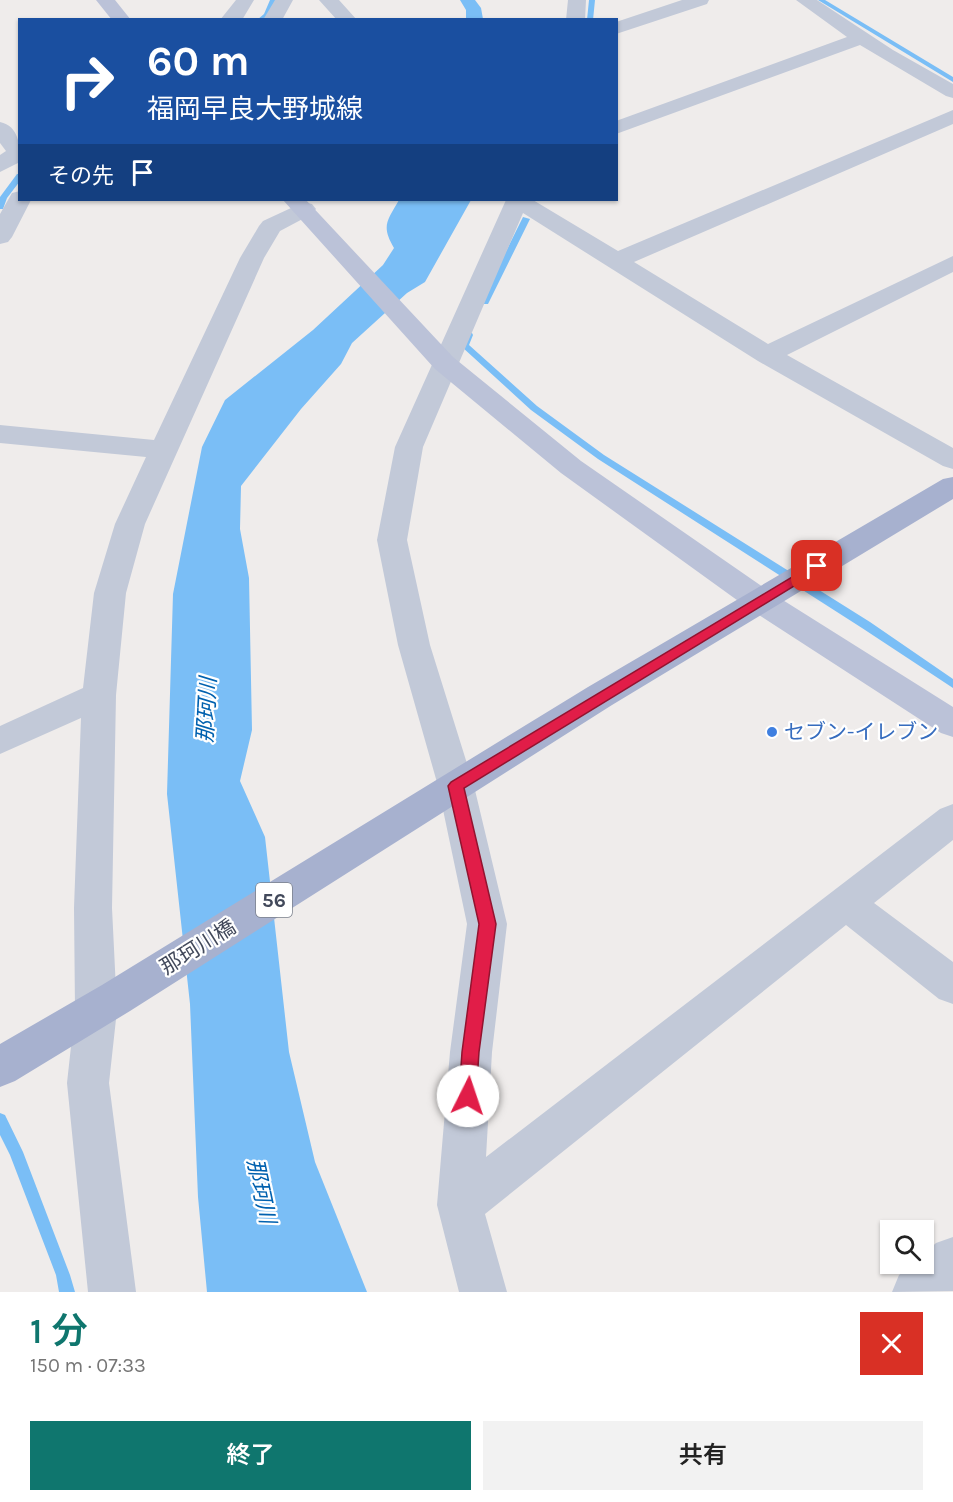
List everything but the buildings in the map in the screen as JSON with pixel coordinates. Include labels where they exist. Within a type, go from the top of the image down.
[{"type":"main road","name":"56","points":[[444,794],[759,600],[953,486]]},
{"type":"main road","name":"那珂川橋","points":[[106,1004],[444,794]]},
{"type":"main road","name":"56","points":[[0,1067],[106,1004]]},
{"type":"street","points":[[105,0],[121,18]]},
{"type":"street","points":[[232,18],[245,0]]},
{"type":"street","points":[[273,18],[284,0]]},
{"type":"street","points":[[328,0],[346,18]]},
{"type":"street","points":[[574,18],[577,0]]},
{"type":"street","points":[[618,27],[700,0]]},
{"type":"street","points":[[806,0],[862,38],[953,92]]},
{"type":"street","points":[[618,127],[862,38]]},
{"type":"street","points":[[616,261],[953,116]]},
{"type":"street","points":[[0,165],[18,153],[1,131]]},
{"type":"street","points":[[0,237],[18,201]]},
{"type":"street","points":[[483,1292],[460,1206],[471,1052],[488,924],[444,794],[392,540],[409,447],[433,353],[516,201]]},
{"type":"street","points":[[519,201],[767,355],[953,460]]},
{"type":"street","points":[[112,1292],[88,1083],[106,1004],[93,908],[99,695],[110,593],[130,524],[252,258],[271,226],[304,210],[433,353],[571,467],[759,600],[953,724]]},
{"type":"street","points":[[767,355],[953,263]]},
{"type":"street","points":[[0,434],[164,450]]},
{"type":"street","points":[[0,741],[99,695]]},
{"type":"street","points":[[460,1206],[953,819]]},
{"type":"street","points":[[846,903],[953,986]]},
{"type":"street","points":[[916,1292],[953,1260]]},
{"type":"water","points":[[460,0],[475,0],[481,8],[483,18],[466,18],[466,10]]},
{"type":"water","name":"那珂川","points":[[398,201],[470,201],[425,282],[407,293],[352,343],[341,364],[301,409],[241,486],[240,529],[249,578],[252,730],[240,781],[265,837],[289,1052],[315,1162],[367,1292],[207,1292],[198,1197],[190,1004],[167,794],[173,594],[202,447],[225,400],[313,330],[383,265],[394,248],[387,229],[391,213]]},
{"type":"waterway","points":[[263,18],[267,15],[273,0]]},
{"type":"waterway","points":[[590,18],[592,0]]},
{"type":"waterway","points":[[821,0],[953,80]]},
{"type":"waterway","points":[[0,207],[3,198],[18,179]]},
{"type":"waterway","points":[[485,302],[526,219]]},
{"type":"waterway","points":[[469,335],[465,345],[534,408],[601,457],[866,625],[953,684]]},
{"type":"waterway","points":[[0,1120],[16,1152],[63,1275],[67,1292]]},
{"type":"place","name":"セブン-イレブン","points":[[772,732]]},
{"type":"route","points":[[468,1096],[471,1052],[488,924],[456,786],[600,696],[817,566]]}]
